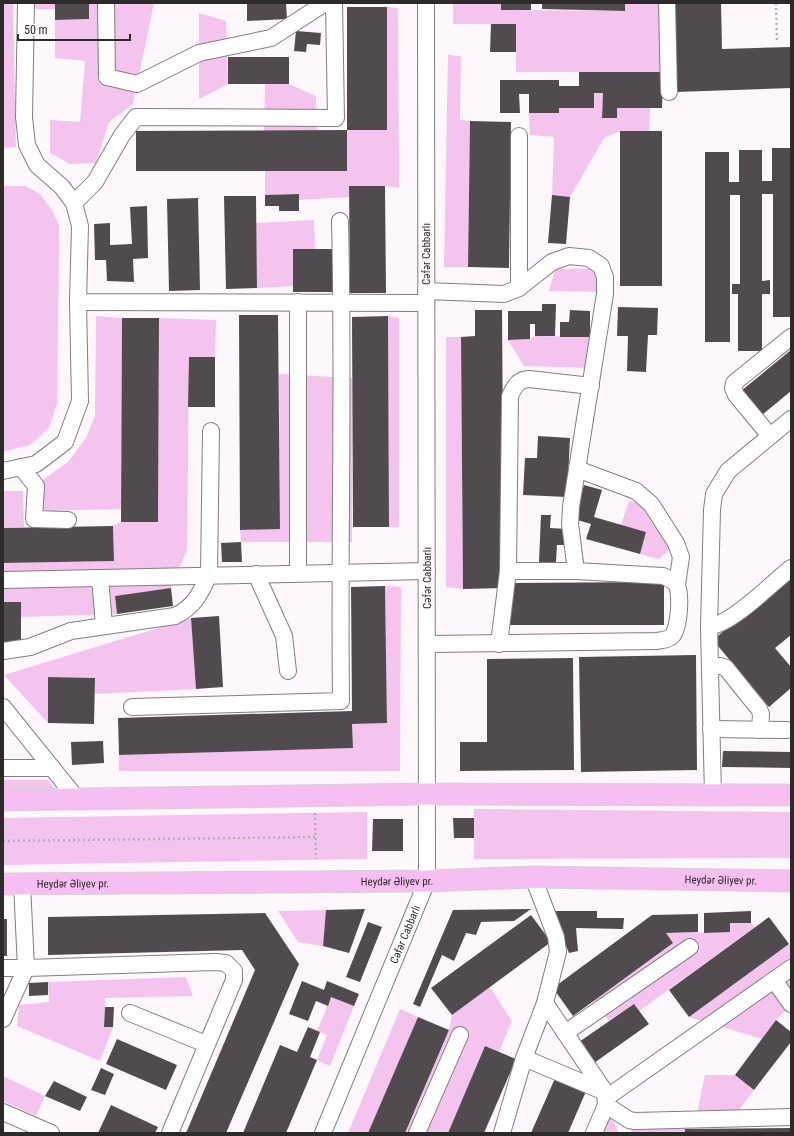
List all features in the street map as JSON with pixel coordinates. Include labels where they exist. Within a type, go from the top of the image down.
[{"type":"main road","points":[[3,800],[427,794],[791,795]]},
{"type":"main road","name":"Heydər Əliyev pr.","points":[[12,884],[427,881],[533,877],[791,881]]},
{"type":"street","points":[[3,471],[36,464],[65,442],[80,401],[78,302],[80,226],[74,203],[62,186],[37,166],[27,145],[24,117],[26,3]]},
{"type":"street","points":[[106,3],[107,76],[137,84],[199,53],[271,38],[324,3]]},
{"type":"street","points":[[74,203],[95,182],[122,135],[136,117],[336,118],[334,3]]},
{"type":"street","name":"Cəfər Cabbarlı","points":[[323,1133],[427,881],[428,644],[426,3]]},
{"type":"street","points":[[667,3],[669,92]]},
{"type":"street","points":[[519,136],[519,288]]},
{"type":"street","points":[[132,707],[341,700],[340,572],[342,303],[340,221]]},
{"type":"street","points":[[78,302],[342,303],[426,297],[504,294],[519,288],[552,262],[569,256],[589,258],[601,266],[605,277],[606,294],[577,469],[570,524],[576,571]]},
{"type":"street","points":[[298,302],[298,573]]},
{"type":"street","points":[[770,436],[736,395],[733,388],[734,383],[791,337]]},
{"type":"street","points":[[499,644],[508,571],[510,396],[514,385],[521,380],[529,379],[591,386]]},
{"type":"street","points":[[713,795],[709,627],[712,510],[714,494],[728,471],[791,418]]},
{"type":"street","points":[[3,651],[30,648],[71,631],[104,625],[175,616],[187,610],[200,594],[209,575],[211,431]]},
{"type":"street","points":[[21,467],[36,486],[34,520],[68,520]]},
{"type":"street","points":[[428,644],[657,641],[667,639],[672,635],[676,629],[680,595],[677,585],[681,557],[676,543],[651,504],[636,491],[577,469]]},
{"type":"street","points":[[709,627],[718,625],[730,618],[791,568]]},
{"type":"street","points":[[3,580],[427,571]]},
{"type":"street","points":[[508,571],[576,571],[663,576],[672,580],[677,585]]},
{"type":"street","points":[[256,574],[284,636],[288,671]]},
{"type":"street","points":[[100,578],[104,625]]},
{"type":"street","points":[[710,666],[721,666],[726,668],[759,709],[761,714],[760,730]]},
{"type":"street","points":[[3,707],[78,800]]},
{"type":"street","points":[[711,729],[787,730]]},
{"type":"street","points":[[3,768],[52,768]]},
{"type":"street","points":[[502,1133],[524,1058],[545,1003],[558,952],[556,937],[533,877]]},
{"type":"street","points":[[3,1019],[26,968],[12,884]]},
{"type":"street","points":[[565,1033],[690,947]]},
{"type":"street","points":[[3,968],[226,963],[234,971],[234,980],[170,1133]]},
{"type":"street","points":[[594,1133],[609,1102],[791,968]]},
{"type":"street","points":[[774,980],[791,1004]]},
{"type":"street","points":[[545,1003],[628,1133]]},
{"type":"street","points":[[130,1013],[206,1044]]},
{"type":"street","points":[[417,1133],[460,1035]]},
{"type":"street","points":[[524,1058],[609,1102],[629,1120],[791,1117]]},
{"type":"street","points":[[3,1112],[51,1133]]},
{"type":"path","points":[[776,3],[777,41]]},
{"type":"path","points":[[315,813],[316,860]]},
{"type":"path","points":[[3,841],[316,837]]},
{"type":"shaded area","points":[[3,3],[13,3],[16,147],[3,148]]},
{"type":"shaded area","points":[[35,3],[55,3],[55,9],[35,9]]},
{"type":"shaded area","points":[[89,3],[154,3],[133,104],[109,122],[96,163],[70,164],[50,153],[50,120],[80,122],[85,61],[55,58],[55,20],[89,19]]},
{"type":"shaded area","points":[[453,3],[501,3],[501,10],[625,11],[625,3],[660,3],[663,72],[516,72],[516,24],[453,24]]},
{"type":"shaded area","points":[[387,7],[398,8],[399,188],[385,186],[349,186],[349,197],[299,200],[299,194],[265,195],[265,171],[346,171],[347,130],[386,130]]},
{"type":"shaded area","points":[[199,13],[226,21],[228,84],[199,99]]},
{"type":"shaded area","points":[[448,55],[461,56],[460,120],[470,121],[468,267],[444,267]]},
{"type":"shaded area","points":[[265,84],[289,84],[316,96],[317,131],[264,131]]},
{"type":"shaded area","points":[[594,93],[603,93],[602,118],[617,118],[617,108],[650,108],[649,131],[620,131],[604,138],[570,197],[552,195],[554,137],[530,135],[529,113],[559,113],[559,108]]},
{"type":"shaded area","points":[[3,186],[25,186],[40,194],[52,210],[59,225],[57,404],[49,428],[30,445],[6,451],[3,451]]},
{"type":"shaded area","points":[[314,220],[315,249],[293,286],[257,288],[256,223]]},
{"type":"shaded area","points":[[597,268],[601,292],[549,291],[555,269]]},
{"type":"shaded area","points":[[96,316],[122,318],[121,509],[40,511],[41,481],[68,462],[86,438],[95,416]]},
{"type":"shaded area","points":[[388,316],[399,318],[399,527],[389,527]]},
{"type":"shaded area","points":[[159,318],[216,320],[215,357],[189,357],[187,550],[171,588],[115,596],[117,614],[21,617],[21,602],[3,602],[3,563],[114,561],[113,526],[121,522],[158,521]]},
{"type":"shaded area","points":[[535,336],[590,337],[589,368],[524,366],[508,340],[530,339]]},
{"type":"shaded area","points":[[446,337],[461,337],[463,589],[446,587]]},
{"type":"shaded area","points":[[279,374],[352,378],[352,542],[241,542],[240,530],[280,529]]},
{"type":"shaded area","points":[[3,491],[23,491],[24,527],[3,528]]},
{"type":"shaded area","points":[[629,501],[647,506],[673,547],[659,559],[640,554],[646,532],[621,525]]},
{"type":"shaded area","points":[[385,586],[401,587],[400,771],[119,771],[119,755],[353,748],[352,724],[387,723]]},
{"type":"shaded area","points":[[191,618],[196,689],[95,694],[95,678],[49,677],[48,723],[4,675]]},
{"type":"shaded area","points":[[3,780],[48,780],[57,791],[3,792]]},
{"type":"shaded area","points":[[474,809],[791,812],[791,858],[474,859]]},
{"type":"shaded area","points":[[367,812],[367,859],[3,865],[3,818]]},
{"type":"shaded area","points":[[326,910],[323,946],[298,942],[278,911]]},
{"type":"shaded area","points":[[730,923],[751,923],[755,927],[639,1011],[634,1004],[609,1021],[594,1000],[666,933],[730,932]]},
{"type":"shaded area","points":[[791,943],[791,1006],[776,1020],[762,1039],[689,1017]]},
{"type":"shaded area","points":[[186,977],[193,996],[105,998],[104,1027],[113,1027],[100,1061],[17,1026],[19,1005],[49,1002],[48,982]]},
{"type":"shaded area","points":[[490,987],[512,1021],[499,1052],[485,1046],[448,1133],[405,1133],[449,1030],[452,1015]]},
{"type":"shaded area","points":[[331,997],[354,1006],[330,1066],[317,1060],[327,1035],[317,1031]]},
{"type":"shaded area","points":[[400,1009],[418,1017],[368,1133],[348,1133]]},
{"type":"shaded area","points":[[705,1075],[735,1075],[754,1090],[735,1115],[696,1119]]},
{"type":"shaded area","points":[[3,1076],[45,1096],[36,1116],[3,1101]]},
{"type":"shaded area","points":[[601,1098],[619,1133],[585,1133]]},
{"type":"shaded area","points":[[621,1111],[685,1129],[685,1133],[633,1133]]},
{"type":"building","points":[[55,3],[89,3],[89,19],[55,20]]},
{"type":"building","points":[[247,3],[286,3],[287,19],[247,21]]},
{"type":"building","points":[[501,3],[531,3],[531,10],[501,10]]},
{"type":"building","points":[[542,3],[625,3],[625,11],[542,9]]},
{"type":"building","points":[[672,3],[721,3],[722,49],[791,47],[791,88],[675,92]]},
{"type":"building","points":[[347,7],[387,7],[387,130],[347,130]]},
{"type":"building","points":[[491,24],[516,24],[516,52],[490,52]]},
{"type":"building","points":[[296,31],[321,33],[320,45],[307,44],[306,52],[294,51]]},
{"type":"building","points":[[228,57],[289,57],[289,84],[228,84]]},
{"type":"building","points":[[579,72],[663,72],[662,108],[617,108],[617,118],[602,118],[603,93],[594,93],[594,108],[559,108],[559,113],[529,113],[529,94],[519,94],[520,113],[500,113],[500,80],[559,80],[559,86],[579,86]]},
{"type":"building","points":[[470,121],[511,122],[509,268],[468,267]]},
{"type":"building","points":[[347,130],[347,171],[136,171],[136,131]]},
{"type":"building","points":[[620,131],[662,131],[662,286],[620,286]]},
{"type":"building","points":[[772,148],[791,148],[791,317],[773,317],[773,194],[762,194],[762,281],[770,280],[770,294],[762,294],[762,351],[738,351],[738,294],[732,294],[732,284],[740,284],[740,195],[730,195],[730,342],[705,342],[705,152],[729,152],[729,182],[739,182],[739,150],[762,150],[762,181],[772,181]]},
{"type":"building","points":[[349,186],[385,186],[386,293],[350,293]]},
{"type":"building","points":[[299,194],[299,211],[279,211],[279,206],[265,206],[265,195]]},
{"type":"building","points":[[552,195],[570,197],[566,244],[548,243]]},
{"type":"building","points":[[224,196],[256,196],[257,288],[226,289]]},
{"type":"building","points":[[198,198],[200,290],[169,291],[167,199]]},
{"type":"building","points":[[147,206],[148,258],[133,259],[134,282],[107,281],[106,260],[95,260],[94,224],[110,223],[110,245],[132,244],[130,207]]},
{"type":"building","points":[[293,249],[335,249],[334,292],[293,292]]},
{"type":"building","points":[[542,304],[556,304],[555,336],[535,336],[535,324],[530,324],[530,339],[508,340],[508,311],[542,311]]},
{"type":"building","points":[[618,307],[658,308],[657,335],[648,335],[646,372],[627,371],[628,336],[617,336]]},
{"type":"building","points":[[475,310],[502,310],[504,588],[463,589],[461,337],[475,336]]},
{"type":"building","points":[[570,310],[590,311],[590,337],[560,337],[560,322],[569,322]]},
{"type":"building","points":[[239,315],[278,315],[280,529],[240,530]]},
{"type":"building","points":[[388,316],[389,527],[353,527],[352,317]]},
{"type":"building","points":[[122,318],[159,318],[158,522],[121,522]]},
{"type":"building","points":[[791,350],[791,391],[762,415],[741,391]]},
{"type":"building","points":[[189,357],[215,357],[215,407],[188,407]]},
{"type":"building","points":[[538,436],[570,438],[567,497],[523,495],[525,458],[537,458]]},
{"type":"building","points":[[584,485],[602,490],[594,517],[646,532],[640,554],[586,539],[591,524],[574,519]]},
{"type":"building","points":[[541,515],[551,515],[550,528],[568,529],[568,545],[557,545],[556,562],[539,562]]},
{"type":"building","points":[[113,526],[114,561],[3,563],[3,528]]},
{"type":"building","points":[[241,542],[242,562],[222,562],[221,543]]},
{"type":"building","points":[[791,575],[791,635],[775,648],[791,667],[791,688],[769,707],[713,640]]},
{"type":"building","points":[[664,582],[664,625],[509,625],[509,583]]},
{"type":"building","points":[[385,586],[387,723],[352,724],[353,748],[119,755],[118,718],[352,711],[351,587]]},
{"type":"building","points":[[171,588],[173,606],[117,614],[115,596]]},
{"type":"building","points":[[3,602],[21,602],[21,646],[3,646]]},
{"type":"building","points":[[219,616],[223,687],[196,689],[191,618]]},
{"type":"building","points":[[696,655],[697,770],[581,772],[579,657]]},
{"type":"building","points":[[573,658],[574,770],[460,771],[460,742],[487,742],[487,659]]},
{"type":"building","points":[[48,677],[95,678],[94,724],[48,723]]},
{"type":"building","points":[[103,741],[104,763],[72,765],[71,742]]},
{"type":"building","points":[[723,751],[791,752],[791,768],[722,767]]},
{"type":"building","points":[[453,818],[474,818],[474,838],[454,838]]},
{"type":"building","points":[[373,819],[403,819],[403,851],[372,851]]},
{"type":"building","points":[[365,909],[349,953],[323,946],[326,910]]},
{"type":"building","points":[[531,909],[514,921],[481,922],[476,935],[466,933],[454,961],[442,955],[420,1007],[413,1004],[453,910]]},
{"type":"building","points":[[552,911],[597,911],[597,918],[624,918],[623,929],[576,928],[578,951],[569,953]]},
{"type":"building","points":[[751,911],[751,923],[730,923],[730,932],[704,933],[704,913]]},
{"type":"building","points":[[265,913],[299,964],[226,1133],[186,1133],[255,970],[242,950],[48,955],[48,917]]},
{"type":"building","points":[[698,914],[698,932],[666,933],[673,943],[573,1016],[553,988],[652,915]]},
{"type":"building","points":[[531,915],[551,942],[452,1015],[431,988]]},
{"type":"building","points":[[769,917],[789,944],[689,1017],[669,990]]},
{"type":"building","points":[[3,919],[7,919],[7,956],[3,956]]},
{"type":"building","points":[[368,922],[382,927],[360,982],[346,977]]},
{"type":"building","points":[[302,981],[324,990],[327,981],[359,994],[354,1006],[331,997],[328,1006],[316,1001],[308,1021],[289,1014]]},
{"type":"building","points":[[48,982],[48,995],[29,996],[29,983]]},
{"type":"building","points":[[634,1004],[649,1024],[594,1063],[579,1042]]},
{"type":"building","points":[[105,1007],[114,1007],[113,1027],[104,1027]]},
{"type":"building","points":[[418,1017],[449,1030],[405,1133],[368,1133]]},
{"type":"building","points":[[776,1020],[791,1032],[791,1042],[754,1090],[735,1075]]},
{"type":"building","points":[[308,1027],[320,1032],[310,1057],[317,1060],[286,1133],[243,1133],[280,1045],[297,1052]]},
{"type":"building","points":[[117,1039],[177,1065],[166,1090],[106,1064]]},
{"type":"building","points":[[485,1046],[516,1059],[484,1133],[448,1133]]},
{"type":"building","points":[[101,1068],[114,1074],[105,1095],[91,1090]]},
{"type":"building","points":[[556,1076],[587,1089],[568,1133],[531,1133]]},
{"type":"building","points":[[54,1081],[87,1097],[80,1111],[45,1096]]},
{"type":"building","points":[[111,1105],[158,1127],[155,1133],[98,1133]]},
{"type":"building","points":[[791,1128],[791,1133],[685,1133],[685,1129]]}]
